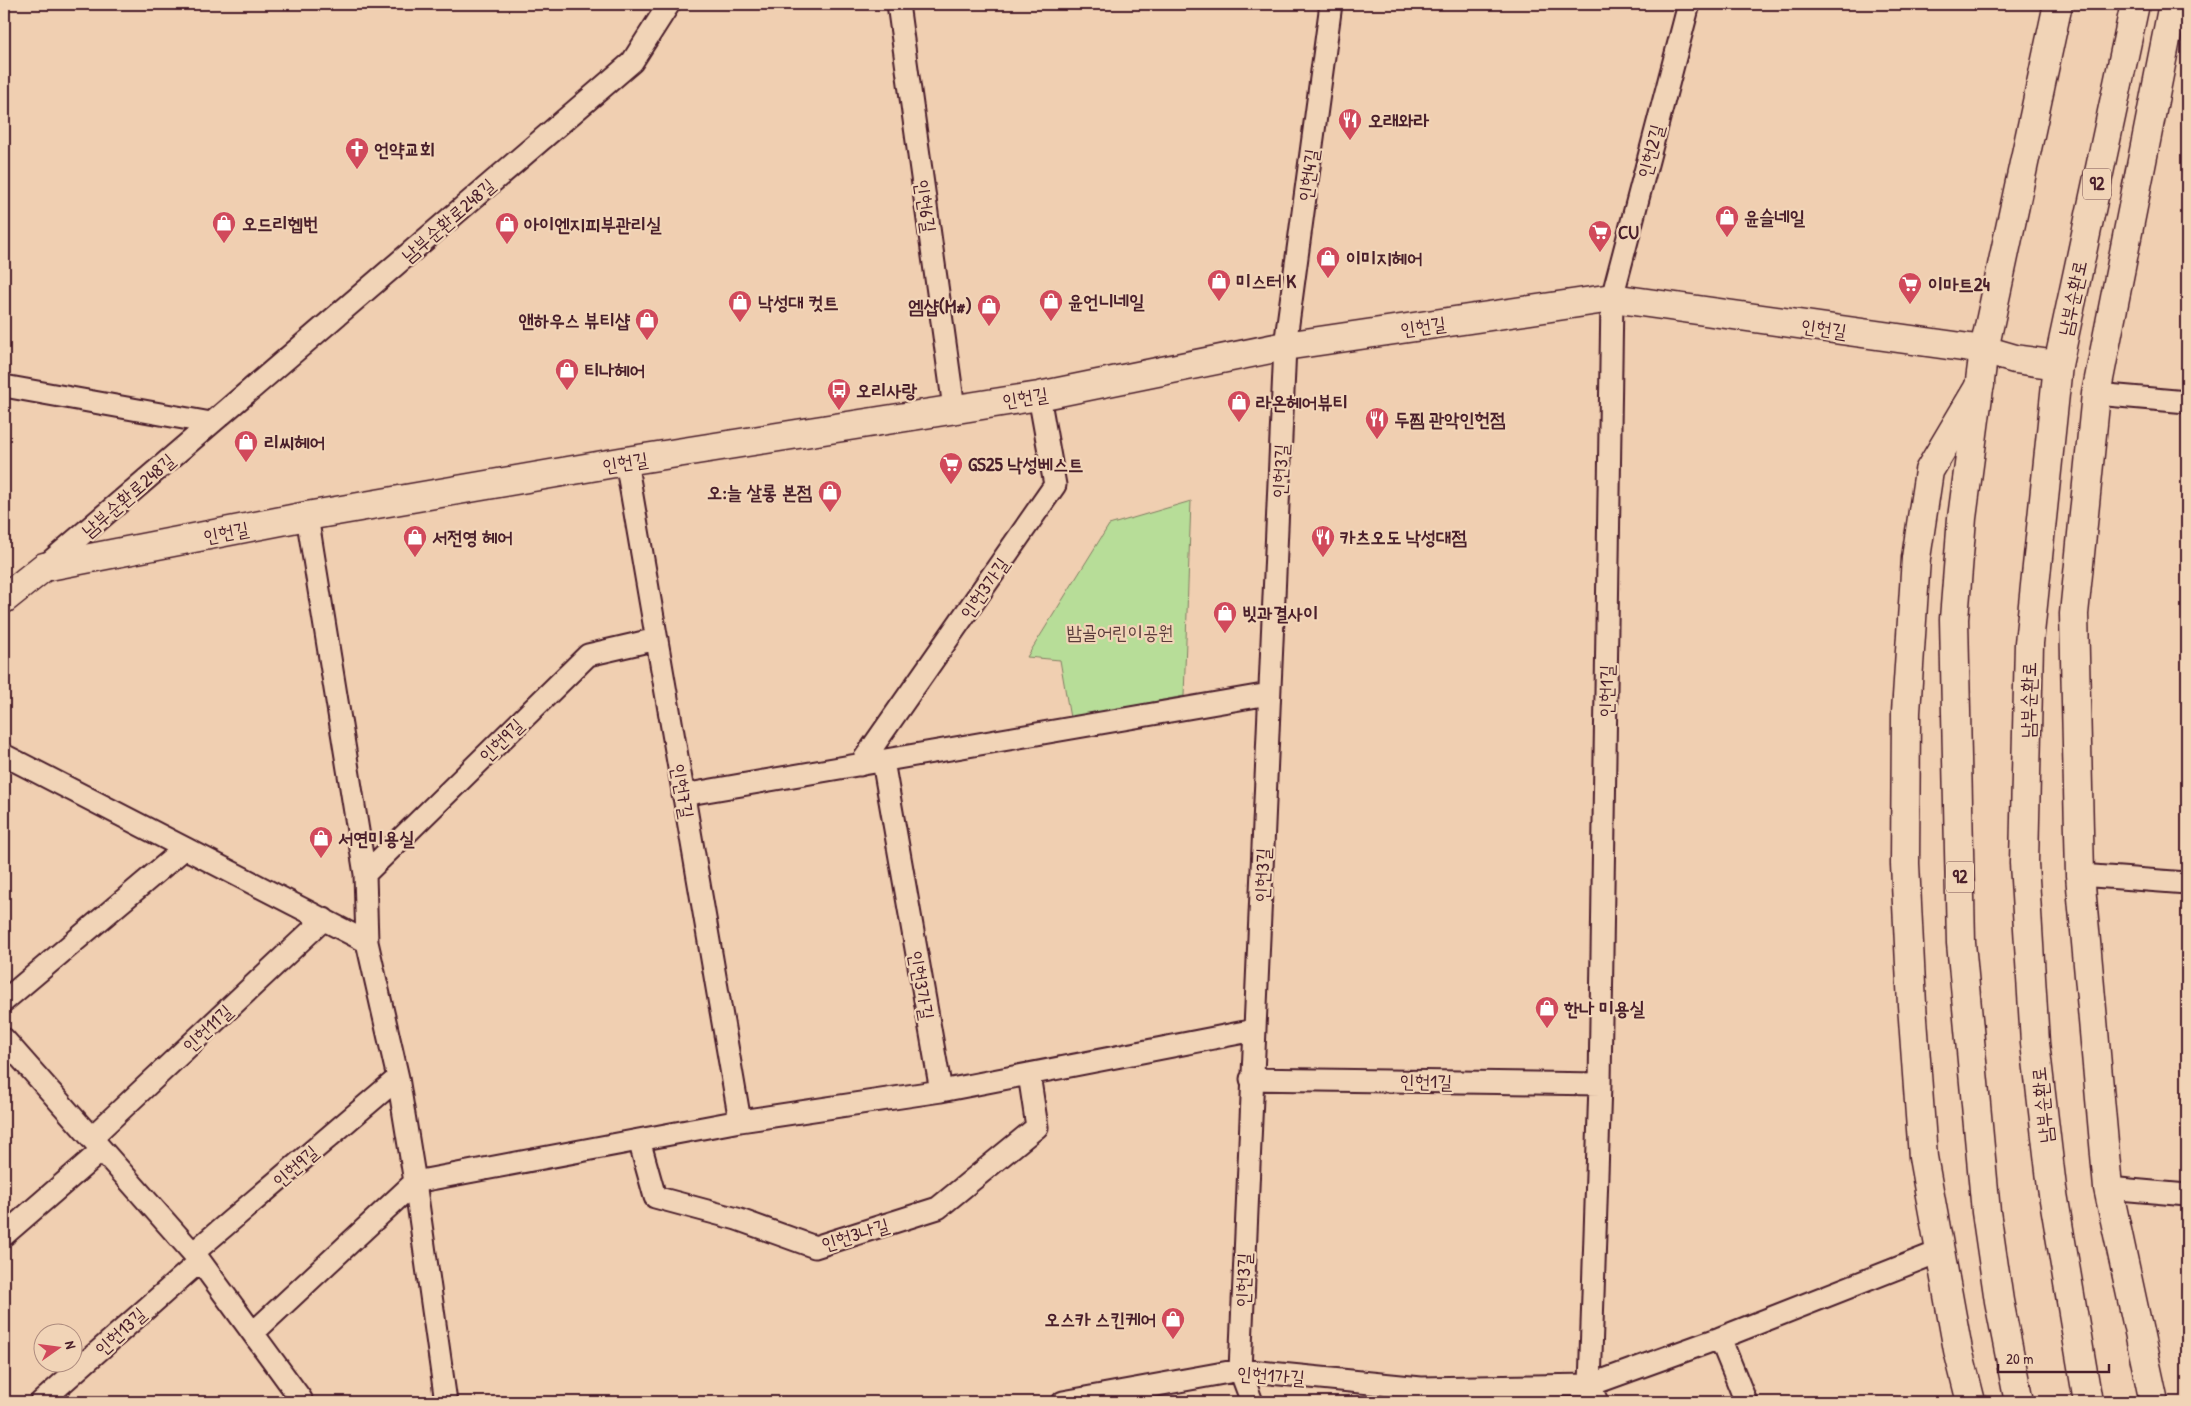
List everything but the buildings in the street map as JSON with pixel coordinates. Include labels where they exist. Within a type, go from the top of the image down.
[{"type":"street","name":"92","points":[[2019,1402],[1999,1301],[1986,1212],[1961,943],[1954,619],[1962,518],[1984,350],[2058,4]]},
{"type":"street","name":"남부순환로","points":[[2088,1402],[2052,1188],[2035,1043],[2024,863],[2029,643],[2058,365],[2135,4]]},
{"type":"street","points":[[2154,1402],[2108,1188],[2080,875],[2074,614],[2096,394],[2173,4]]},
{"type":"street","name":"인헌길","points":[[4,599],[44,567],[307,516],[626,461],[1039,396],[1285,346],[1612,298],[1984,350],[2015,359],[2058,365]]},
{"type":"street","points":[[1970,1402],[1958,1350],[1923,1157],[1912,1005],[1905,864],[1906,712],[1916,558],[1929,472],[1980,385]]},
{"type":"lane","name":"남부순환로248길","points":[[44,567],[632,62],[669,4]]},
{"type":"lane","name":"인헌6길","points":[[898,4],[954,408]]},
{"type":"lane","name":"인헌4길","points":[[1285,346],[1331,4]]},
{"type":"lane","name":"인헌2길","points":[[1612,298],[1689,4]]},
{"type":"lane","name":"인헌1길","points":[[1593,1393],[1600,1084],[1612,298]]},
{"type":"lane","name":"인헌3길","points":[[1252,1402],[1240,1370],[1251,1079],[1255,1030],[1285,346]]},
{"type":"lane","points":[[4,386],[212,423]]},
{"type":"lane","points":[[2096,394],[2187,402]]},
{"type":"lane","name":"인헌3가길","points":[[860,766],[1055,485],[1039,396]]},
{"type":"lane","name":"인헌7길","points":[[626,461],[740,1120]]},
{"type":"lane","points":[[307,516],[365,874],[367,942],[398,1078],[415,1182],[446,1402]]},
{"type":"lane","name":"인헌9길","points":[[365,874],[588,655],[656,639]]},
{"type":"lane","points":[[683,795],[1270,694]]},
{"type":"lane","points":[[4,755],[367,942]]},
{"type":"lane","name":"인헌3가길","points":[[884,761],[941,1091]]},
{"type":"lane","points":[[4,1001],[184,849]]},
{"type":"lane","points":[[2080,875],[2187,883]]},
{"type":"lane","name":"인헌11길","points":[[96,1144],[324,919]]},
{"type":"lane","points":[[253,1334],[415,1182],[740,1120],[941,1091],[1255,1030]]},
{"type":"lane","points":[[4,1039],[196,1257],[301,1399],[297,1402]]},
{"type":"lane","name":"인헌3나길","points":[[639,1140],[655,1198],[737,1219],[814,1247],[938,1208],[1037,1127],[1029,1074]]},
{"type":"lane","name":"인헌9길","points":[[196,1257],[398,1078]]},
{"type":"lane","name":"인헌1길","points":[[1251,1079],[1600,1084]]},
{"type":"lane","points":[[4,1235],[96,1144]]},
{"type":"lane","points":[[2108,1188],[2187,1195]]},
{"type":"lane","points":[[1593,1393],[1720,1338],[1941,1251]]},
{"type":"lane","name":"인헌13길","points":[[41,1402],[196,1257]]},
{"type":"lane","points":[[1720,1338],[1746,1402]]},
{"type":"lane","name":"인헌1가길","points":[[1063,1402],[1240,1370],[1424,1395],[1593,1393]]},
{"type":"green space","name":"밤골어린이공원","points":[[1191,501],[1184,696],[1070,718],[1060,660],[1027,657],[1109,525]]},
{"type":"place","name":"오래와라","points":[[1350,141]]},
{"type":"place","name":"언약교회","points":[[357,170]]},
{"type":"place","name":"윤슬네일","points":[[1727,238]]},
{"type":"place","name":"오드리헵번","points":[[224,244]]},
{"type":"place","name":"아이엔지피부관리실","points":[[507,245]]},
{"type":"place","name":"CU","points":[[1600,253]]},
{"type":"place","name":"이미지헤어","points":[[1328,279]]},
{"type":"place","name":"미스터 K","points":[[1219,302]]},
{"type":"place","name":"이마트24","points":[[1910,305]]},
{"type":"place","name":"윤언니네일","points":[[1051,322]]},
{"type":"place","name":"낙성대 컷트","points":[[740,323]]},
{"type":"place","name":"엠샵(M#)","points":[[989,327]]},
{"type":"place","name":"앤하우스 뷰티샵","points":[[647,341]]},
{"type":"place","name":"티나헤어","points":[[567,391]]},
{"type":"place","name":"오리사랑","points":[[839,411]]},
{"type":"place","name":"라온헤어뷰티","points":[[1239,423]]},
{"type":"place","name":"두찜 관악인헌점","points":[[1377,440]]},
{"type":"place","name":"리씨헤어","points":[[246,463]]},
{"type":"place","name":"GS25 낙성베스트","points":[[951,485]]},
{"type":"place","name":"오:늘 살롱 본점","points":[[830,513]]},
{"type":"place","name":"서전영 헤어","points":[[415,558]]},
{"type":"place","name":"카츠오도 낙성대점","points":[[1323,558]]},
{"type":"place","name":"빗과결사이","points":[[1225,634]]},
{"type":"place","name":"서연미용실","points":[[321,859]]},
{"type":"place","name":"한나 미용실","points":[[1547,1029]]},
{"type":"place","name":"오스카 스킨케어","points":[[1173,1340]]}]
